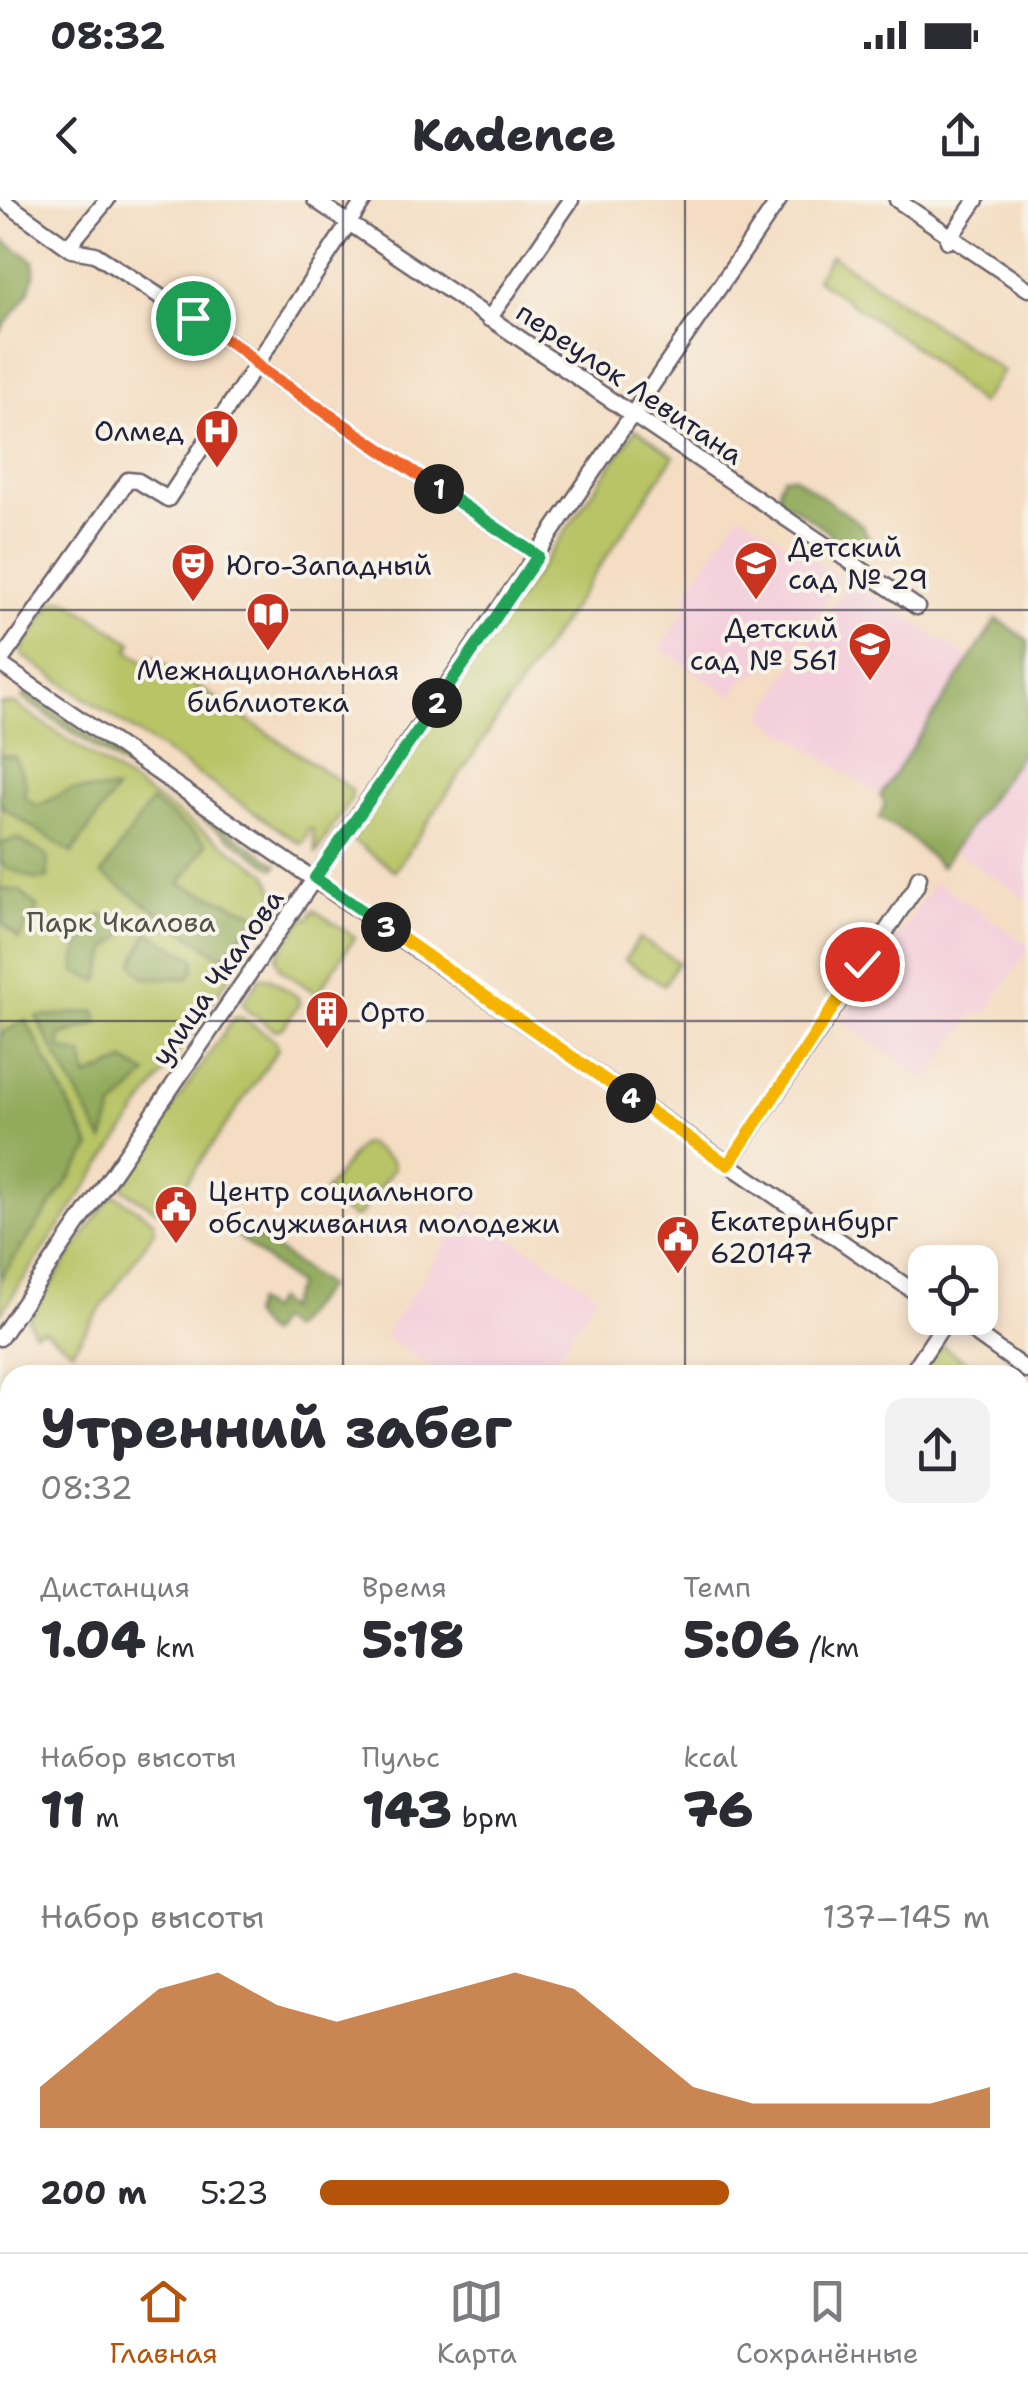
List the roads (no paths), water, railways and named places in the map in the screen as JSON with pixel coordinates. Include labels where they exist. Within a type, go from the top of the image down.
[{"type":"street","points":[[2,200],[68,247],[95,254],[538,556]]},
{"type":"street","points":[[68,247],[107,200]]},
{"type":"street","name":"переулок Левитана","points":[[315,200],[917,606]]},
{"type":"street","points":[[364,200],[168,499],[138,481],[128,480],[0,663],[908,1287]]},
{"type":"street","points":[[490,319],[571,200]]},
{"type":"street","name":"улица Чкалова","points":[[0,1338],[779,200]]},
{"type":"street","points":[[897,200],[949,240],[1028,289]]},
{"type":"street","points":[[949,240],[976,200]]},
{"type":"street","points":[[728,1165],[916,887],[919,876]]},
{"type":"street","points":[[917,1365],[939,1335]]},
{"type":"street","points":[[976,1335],[1019,1365]]},
{"type":"place","name":"Олмед","points":[[217,469]]},
{"type":"place","name":"Детский сад № 29","points":[[756,601]]},
{"type":"place","name":"Юго-Западный","points":[[193,603]]},
{"type":"place","name":"Межнациональная библиотека","points":[[268,652]]},
{"type":"place","name":"Детский сад № 561","points":[[870,682]]},
{"type":"place","name":"Орто","points":[[327,1050]]},
{"type":"place","name":"Центр социального обслуживания молодежи","points":[[176,1245]]},
{"type":"place","name":"Екатеринбург 620147","points":[[678,1275]]},
{"type":"park label","name":"Парк Чкалова","points":[[121,922]]}]
